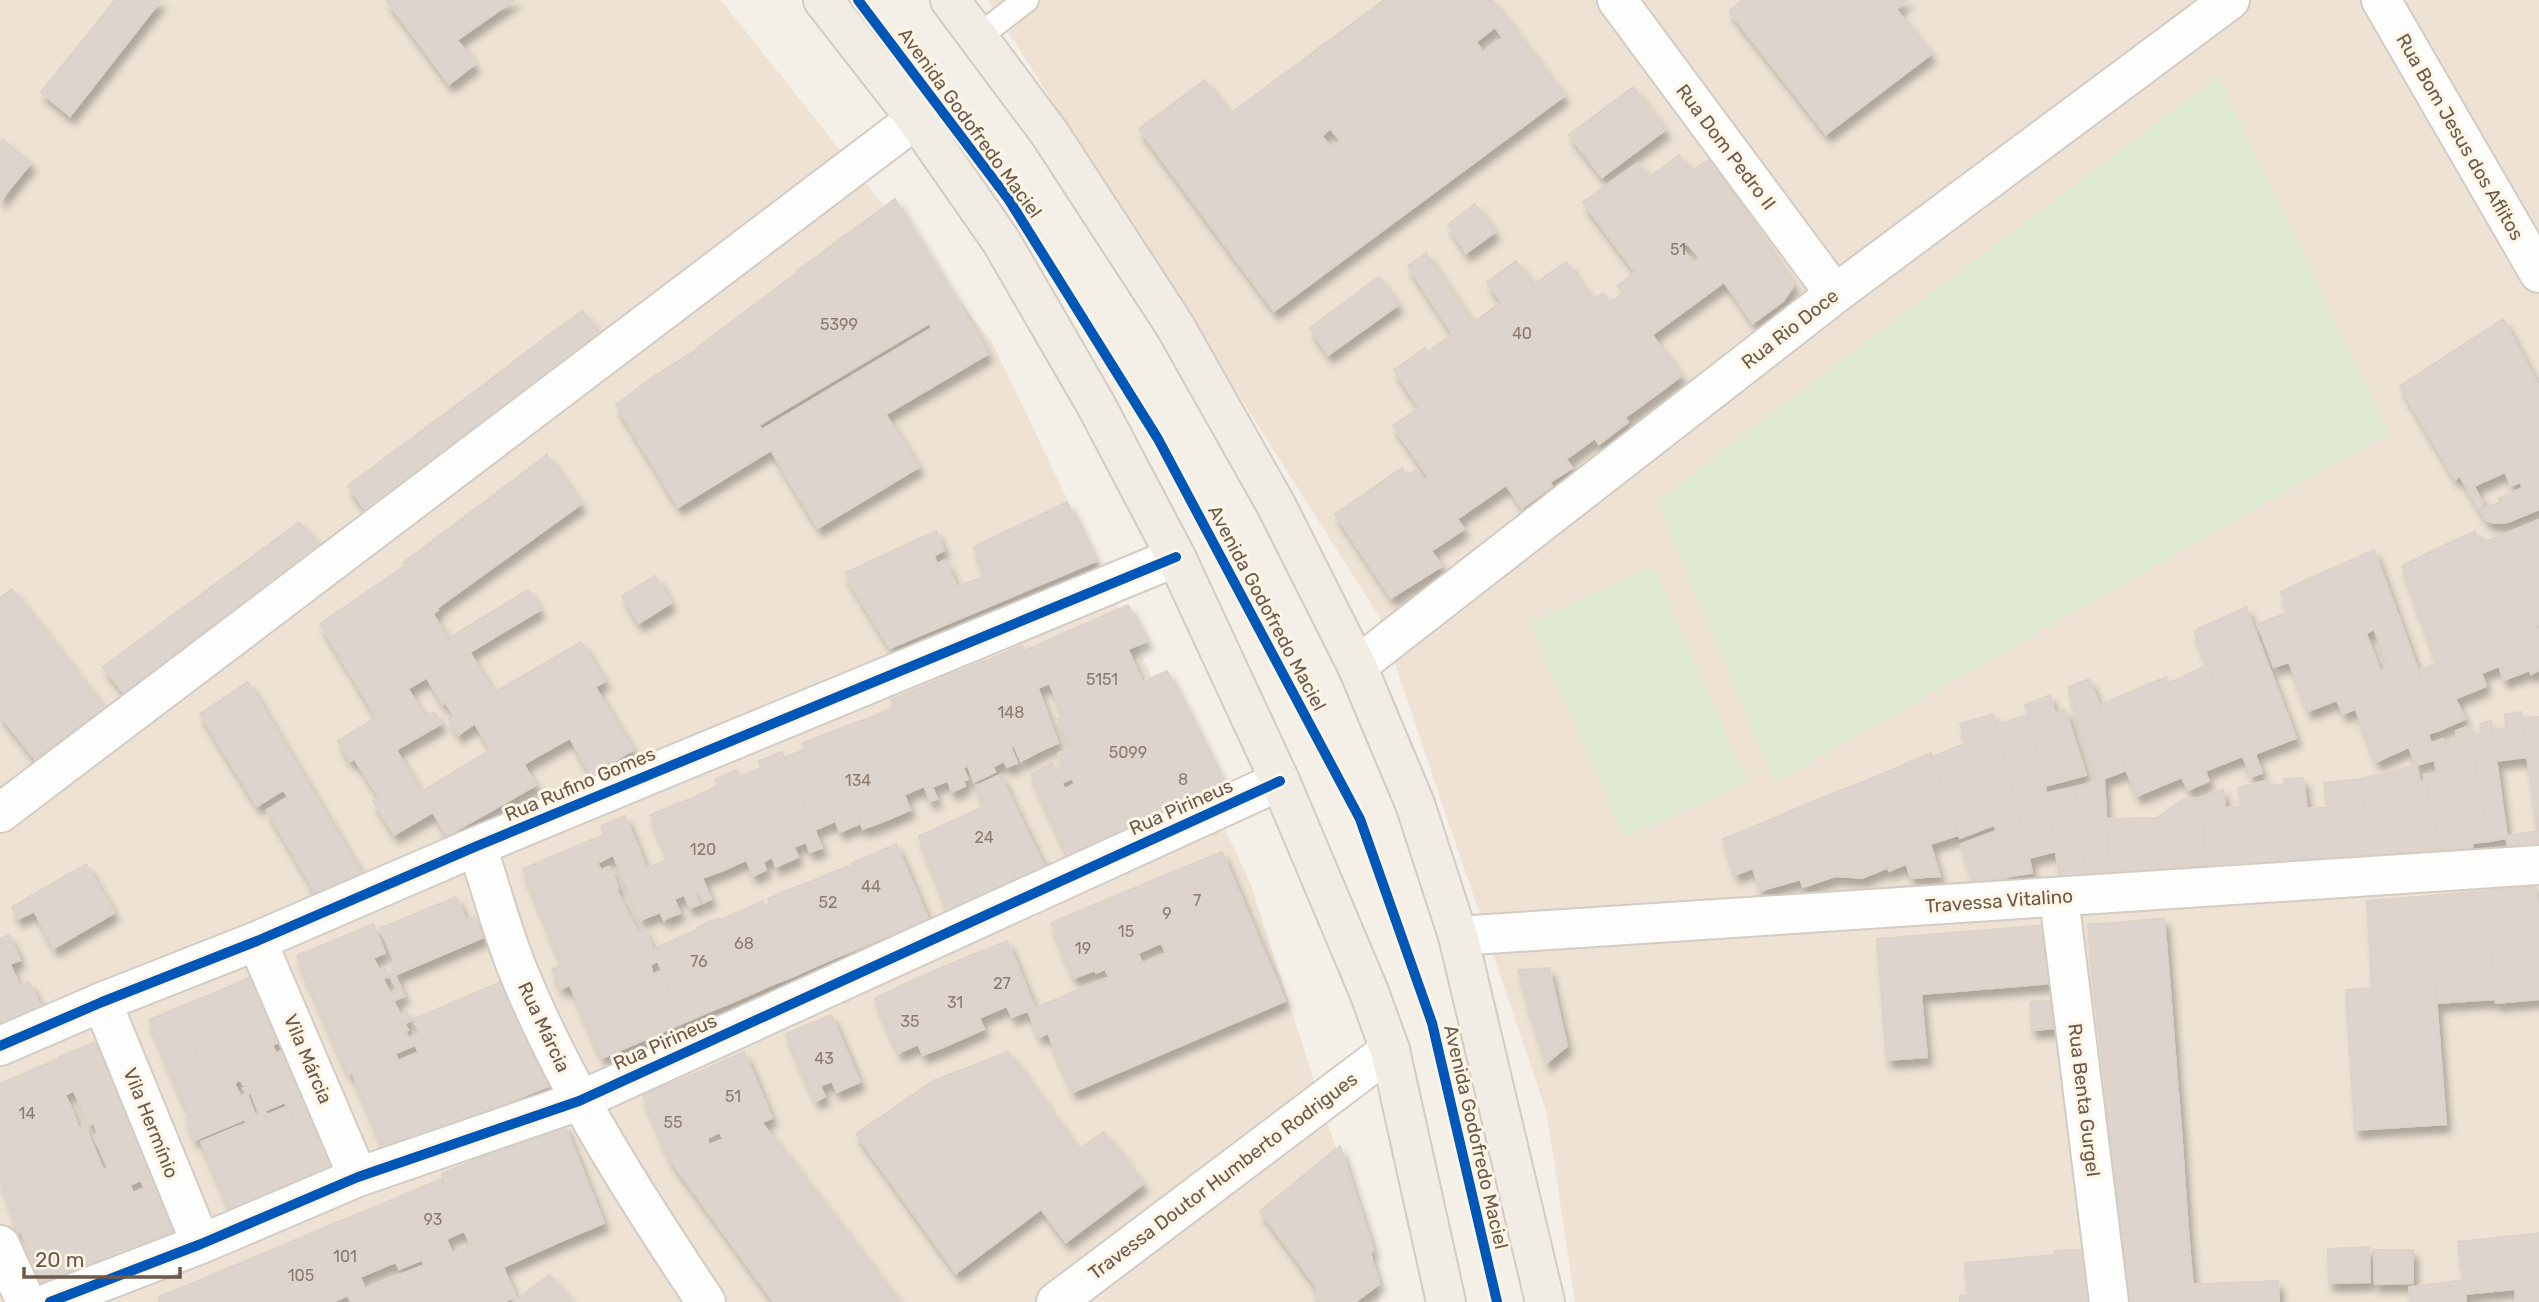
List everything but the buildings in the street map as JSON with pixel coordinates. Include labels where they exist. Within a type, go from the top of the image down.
[{"type":"main road","points":[[823,0],[916,119],[1001,241],[1096,405],[1176,557],[1280,781],[1369,992],[1390,1050],[1446,1302]]},
{"type":"main road","name":"Avenida Godofredo Maciel","points":[[950,0],[1051,134],[1175,326],[1276,505],[1357,666],[1415,804],[1458,936],[1545,1302]]},
{"type":"street","name":"Rua Dom Pedro II","points":[[1617,0],[1835,294]]},
{"type":"street","name":"Rua Rio Doce","points":[[1357,666],[1835,294],[2230,0]]},
{"type":"street","name":"Rua Bom Jesus dos Aflitos","points":[[2381,0],[2539,273]]},
{"type":"street","points":[[0,813],[916,119]]},
{"type":"street","name":"Rua Rufino Gomes","points":[[0,1046],[1176,557]]},
{"type":"street","name":"Rua Pirineus","points":[[50,1302],[201,1244],[358,1177],[579,1101],[1280,781]]},
{"type":"street","name":"Rua Márcia","points":[[477,846],[518,972],[579,1101],[640,1203],[706,1302]]},
{"type":"street","name":"Travessa Vitalino","points":[[1458,936],[2539,865]]},
{"type":"street","name":"Rua Benta Gurgel","points":[[2059,898],[2109,1302]]},
{"type":"street","name":"Vila Márcia","points":[[257,941],[358,1177]]},
{"type":"street","name":"Vila Hermínio","points":[[102,1002],[201,1244]]},
{"type":"street","name":"Travessa Doutor Humberto Rodrigues","points":[[1056,1302],[1390,1050]]},
{"type":"street","points":[[0,1245],[26,1302]]},
{"type":"lane","points":[[978,37],[1026,0]]},
{"type":"shaded area","points":[[0,0],[721,0],[992,342],[1250,882],[1369,1251],[1380,1302],[0,1302]]},
{"type":"shaded area","points":[[988,0],[2539,0],[2539,1302],[1575,1302],[1547,1114],[1379,616]]},
{"type":"green space","points":[[2218,76],[2389,433],[1775,783],[1657,501]]},
{"type":"green space","points":[[1653,567],[1748,782],[1625,837],[1529,623]]},
{"type":"cycle path","points":[[858,0],[1009,200],[1158,439],[1360,819],[1432,1023],[1497,1302]]},
{"type":"cycle path","points":[[0,1046],[1176,557]]},
{"type":"cycle path","points":[[50,1302],[201,1244],[358,1177],[579,1101],[1280,781]]}]
